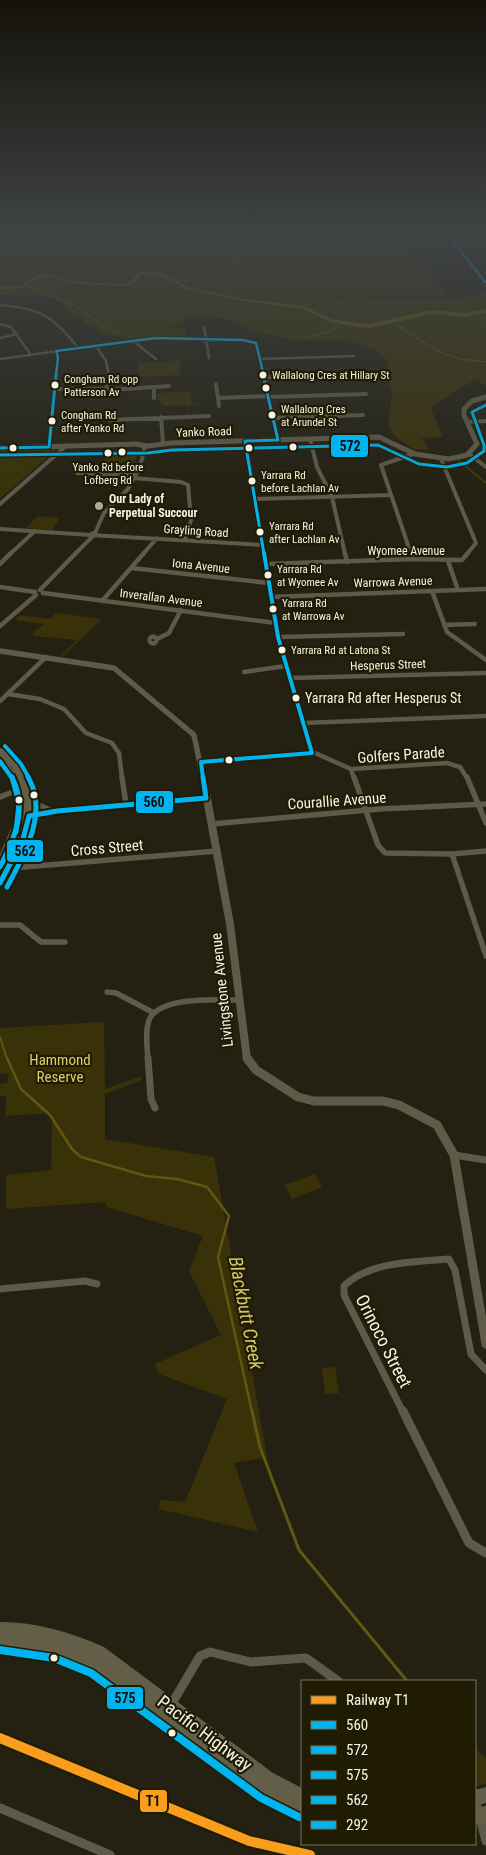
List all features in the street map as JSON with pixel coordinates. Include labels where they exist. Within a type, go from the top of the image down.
[{"type":"highway","points":[[0,751],[21,774],[29,802],[29,816],[23,838],[2,866]]},
{"type":"highway","points":[[0,761],[14,778],[21,803],[18,826],[2,866],[0,882]]},
{"type":"highway","name":"Pacific Highway","points":[[0,1630],[55,1636],[78,1643],[115,1665],[167,1712],[265,1792],[301,1810]]},
{"type":"highway","name":"Pacific Highway","points":[[0,1642],[29,1644],[71,1654],[167,1712],[267,1779],[288,1791],[301,1796]]},
{"type":"street","points":[[54,321],[76,345]]},
{"type":"street","points":[[0,324],[11,327],[30,353]]},
{"type":"street","points":[[204,327],[209,358]]},
{"type":"street","points":[[0,338],[17,334]]},
{"type":"street","points":[[30,353],[156,338],[251,341],[257,344],[278,440]]},
{"type":"street","points":[[0,358],[76,345],[110,341],[116,343]]},
{"type":"street","points":[[133,341],[156,359]]},
{"type":"street","points":[[96,346],[109,362],[109,378],[106,388]]},
{"type":"street","points":[[49,446],[58,356],[56,351]]},
{"type":"street","points":[[260,358],[354,356]]},
{"type":"street","points":[[264,377],[360,375]]},
{"type":"street","points":[[216,384],[219,406]]},
{"type":"street","points":[[54,389],[106,388],[132,390],[169,386]]},
{"type":"street","points":[[154,388],[154,398]]},
{"type":"street","points":[[218,398],[366,394]]},
{"type":"street","points":[[413,559],[381,464],[413,454],[441,459],[470,454],[476,447],[475,438],[463,413],[465,407],[472,401],[486,397]]},
{"type":"street","points":[[272,418],[363,415]]},
{"type":"street","points":[[110,420],[209,416]]},
{"type":"street","points":[[161,417],[162,444]]},
{"type":"street","points":[[467,422],[486,421]]},
{"type":"street","name":"Yanko Road","points":[[0,448],[134,444],[147,446],[379,437],[396,442],[413,454]]},
{"type":"street","points":[[310,439],[317,467],[332,497],[347,562]]},
{"type":"street","points":[[245,441],[278,637],[312,753]]},
{"type":"street","points":[[0,504],[66,446]]},
{"type":"street","points":[[0,626],[39,593],[94,535],[104,513],[128,489],[147,446]]},
{"type":"street","points":[[470,454],[486,467]]},
{"type":"street","name":"Wyomee Avenue","points":[[266,564],[413,559],[462,560],[476,543],[441,459]]},
{"type":"street","points":[[77,473],[134,475],[181,482],[188,485],[192,520],[185,540]]},
{"type":"street","points":[[255,499],[391,495]]},
{"type":"street","name":"Grayling Road","points":[[0,529],[263,545]]},
{"type":"street","points":[[0,564],[34,531]]},
{"type":"street","points":[[102,600],[157,538]]},
{"type":"street","points":[[448,561],[458,590]]},
{"type":"street","name":"Iona Avenue","points":[[131,568],[269,583]]},
{"type":"street","name":"Inverallan Avenue","points":[[0,587],[276,622]]},
{"type":"street","name":"Warrowa Avenue","points":[[271,597],[486,589]]},
{"type":"street","points":[[432,591],[447,632],[486,660]]},
{"type":"street","points":[[157,639],[169,633],[181,610]]},
{"type":"street","points":[[444,625],[475,624]]},
{"type":"street","points":[[278,637],[403,634]]},
{"type":"street","name":"Livingstone Avenue","points":[[0,651],[108,666],[120,672],[191,732],[196,739],[230,924],[244,1055],[256,1070],[291,1094],[307,1099],[383,1101],[399,1106],[437,1125],[454,1154],[486,1344]]},
{"type":"street","points":[[0,701],[46,658]]},
{"type":"street","points":[[244,672],[286,666]]},
{"type":"street","name":"Hesperus Street","points":[[290,678],[486,673]]},
{"type":"street","points":[[8,694],[40,699],[64,709],[86,733],[112,743],[119,752],[126,804]]},
{"type":"street","points":[[303,723],[486,716]]},
{"type":"street","points":[[201,762],[312,753],[321,754],[351,769]]},
{"type":"street","name":"Golfers Parade","points":[[486,823],[464,770],[455,764],[351,769],[378,845],[384,853],[452,854],[486,851]]},
{"type":"street","points":[[0,796],[18,790]]},
{"type":"street","points":[[29,816],[57,811],[206,798]]},
{"type":"street","points":[[29,802],[57,811]]},
{"type":"street","name":"Courallie Avenue","points":[[212,824],[366,811],[486,804]]},
{"type":"street","name":"Cross Street","points":[[2,866],[217,851]]},
{"type":"street","points":[[452,854],[486,956]]},
{"type":"street","points":[[0,925],[20,925],[41,942],[66,942]]},
{"type":"street","points":[[107,992],[116,993],[154,1013]]},
{"type":"street","points":[[155,1108],[151,1099],[148,1031],[150,1018],[154,1013],[171,1004],[238,1000]]},
{"type":"street","points":[[454,1154],[486,1160]]},
{"type":"street","name":"Orinoco Street","points":[[486,1370],[471,1354],[455,1270],[449,1259],[396,1263],[350,1280],[344,1286],[344,1295],[469,1544],[473,1548],[486,1553]]},
{"type":"street","points":[[0,1290],[86,1281],[97,1284]]},
{"type":"street","points":[[167,1712],[200,1656],[210,1652],[251,1662],[306,1658],[324,1669],[337,1680]]},
{"type":"street","points":[[476,1802],[486,1841]]},
{"type":"street","points":[[0,1808],[110,1855]]},
{"type":"green space","points":[[83,321],[185,321],[169,326],[185,329],[186,337],[153,337],[127,340],[123,337],[96,334],[99,329],[86,325]]},
{"type":"green space","points":[[230,321],[486,321],[486,386],[476,379],[430,407],[443,437],[422,438],[429,449],[413,449],[393,435],[388,421],[392,393],[387,377],[388,362],[374,349],[350,341],[292,340],[250,330]]},
{"type":"green space","points":[[171,360],[179,360],[181,375],[139,377],[138,363],[176,362]]},
{"type":"green space","points":[[190,391],[192,404],[216,404],[189,405],[188,415],[187,405],[164,406],[157,399],[158,393]]},
{"type":"green space","points":[[58,448],[0,499],[0,450]]},
{"type":"green space","points":[[135,454],[137,457],[129,473],[98,473],[107,455]]},
{"type":"green space","points":[[38,516],[59,518],[53,530],[26,528]]},
{"type":"green space","points":[[56,613],[102,619],[63,656],[60,656],[77,640],[33,636],[32,634],[44,624],[15,620],[20,615],[50,619]]},
{"type":"green space","name":"Hammond Reserve","points":[[104,1022],[105,1089],[142,1076],[142,1080],[105,1094],[105,1139],[214,1157],[267,1457],[234,1463],[258,1532],[159,1509],[160,1500],[185,1502],[227,1399],[159,1374],[155,1364],[221,1335],[189,1271],[203,1236],[106,1207],[106,1202],[6,1209],[6,1175],[51,1170],[52,1113],[5,1116],[6,1096],[0,1096],[0,1084],[7,1083],[9,1073],[0,1074],[0,1028]]},
{"type":"green space","points":[[315,1174],[322,1187],[292,1199],[285,1185]]},
{"type":"green space","points":[[335,1367],[339,1393],[325,1394],[322,1368]]},
{"type":"green space","points":[[476,1749],[486,1758],[486,1784],[476,1786]]},
{"type":"waterway","points":[[95,321],[117,333]]},
{"type":"waterway","points":[[333,321],[370,326],[394,321]]},
{"type":"waterway","points":[[390,321],[442,353],[460,359],[486,362]]},
{"type":"waterway","points":[[304,338],[331,331],[342,322]]},
{"type":"waterway","points":[[458,460],[486,483]]},
{"type":"waterway","name":"Blackbutt Creek","points":[[0,1037],[7,1059]]},
{"type":"waterway","name":"Blackbutt Creek","points":[[7,1058],[21,1089],[50,1115],[72,1149],[81,1157],[146,1176],[177,1179],[207,1187],[229,1216],[218,1257],[252,1412]]},
{"type":"waterway","name":"Blackbutt Creek","points":[[252,1411],[260,1447],[299,1550],[406,1680]]},
{"type":"rail line","name":"T1","points":[[0,1738],[249,1841],[310,1855]]},
{"type":"transit line","name":"560","points":[[0,448],[49,447],[58,357],[56,351],[156,338],[243,340],[256,343],[278,440],[245,441],[278,637],[312,753],[201,762],[206,798],[57,811],[29,816],[23,839],[0,883]]},
{"type":"transit line","name":"572","points":[[0,455],[148,453],[172,450],[378,445],[419,464],[447,467],[467,463],[484,451],[484,445],[472,412],[486,405]]},
{"type":"transit line","name":"562","points":[[5,746],[21,764],[30,781],[35,798],[36,815],[26,849],[7,887]]},
{"type":"transit line","name":"560","points":[[0,761],[12,777],[18,794],[20,812],[16,832]]},
{"type":"transit line","name":"575","points":[[0,762],[11,775],[17,787],[20,800],[18,826],[0,867]]},
{"type":"transit line","name":"575","points":[[0,1650],[54,1658],[91,1673],[261,1798],[299,1817]]},
{"type":"place","name":"Wallalong Cres at Hillary St","points":[[263,375]]},
{"type":"place","name":"Congham Rd opp Patterson Av","points":[[55,385]]},
{"type":"place","name":"Wallalong Cres at Arundel St","points":[[272,415]]},
{"type":"place","name":"Congham Rd after Yanko Rd","points":[[52,421]]},
{"type":"place","name":"Yanko Rd before Lofberg Rd","points":[[108,453]]},
{"type":"place","name":"Yarrara Rd before Lachlan Av","points":[[252,481]]},
{"type":"place","name":"Our Lady of Perpetual Succour","points":[[99,506]]},
{"type":"place","name":"Yarrara Rd after Lachlan Av","points":[[260,532]]},
{"type":"place","name":"Yarrara Rd at Wyomee Av","points":[[268,575]]},
{"type":"place","name":"Yarrara Rd at Warrowa Av","points":[[273,609]]},
{"type":"place","name":"Yarrara Rd at Latona St","points":[[282,650]]},
{"type":"place","name":"Yarrara Rd after Hesperus St","points":[[296,698]]}]
